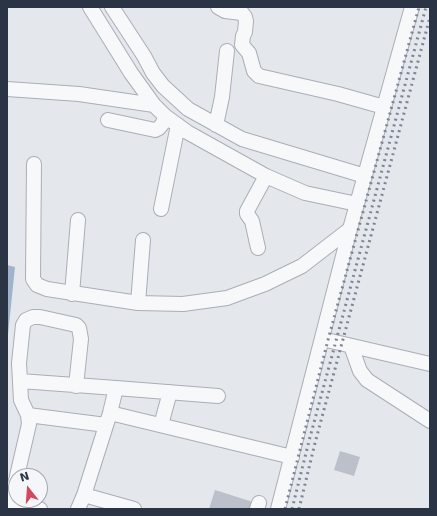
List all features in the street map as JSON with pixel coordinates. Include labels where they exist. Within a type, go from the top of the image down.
[{"type":"street","points":[[90,7],[131,73],[154,105],[165,116],[187,132],[266,176],[305,193],[357,204]]},
{"type":"street","points":[[112,7],[144,56],[153,73],[163,86],[188,109],[242,139],[365,176]]},
{"type":"street","points":[[218,7],[225,11],[242,13],[245,17],[245,32],[242,45],[249,53],[254,71],[259,76],[338,94],[384,107]]},
{"type":"street","points":[[278,509],[350,229],[412,7]]},
{"type":"street","points":[[216,125],[222,97],[227,51]]},
{"type":"street","points":[[7,89],[79,94],[154,105]]},
{"type":"street","points":[[108,120],[156,130],[163,123],[165,116]]},
{"type":"street","points":[[161,209],[178,125]]},
{"type":"street","points":[[34,164],[33,279],[37,285],[47,289],[138,303],[184,304],[227,298],[266,284],[302,266],[350,229]]},
{"type":"street","points":[[258,248],[252,221],[247,214],[266,176]]},
{"type":"street","points":[[72,294],[78,220]]},
{"type":"street","points":[[138,303],[143,240]]},
{"type":"street","points":[[19,468],[28,434],[29,424],[28,415],[21,400],[19,363],[23,326],[26,320],[33,317],[40,317],[76,325],[79,328],[81,339],[76,386]]},
{"type":"street","points":[[322,339],[430,364]]},
{"type":"street","points":[[351,346],[360,371],[367,380],[430,421]]},
{"type":"street","points":[[20,381],[218,396]]},
{"type":"street","points":[[78,509],[84,495],[108,419],[116,388]]},
{"type":"street","points":[[161,425],[170,392]]},
{"type":"street","points":[[28,415],[108,419],[161,425],[292,457]]},
{"type":"street","points":[[84,495],[134,509]]},
{"type":"water","points":[[7,265],[15,267],[7,344]]},
{"type":"building","points":[[340,451],[360,457],[354,476],[334,470]]},
{"type":"building","points":[[215,490],[253,502],[251,509],[209,509]]},
{"type":"railway","points":[[285,509],[328,340],[419,7]]},
{"type":"railway","points":[[292,509],[426,7]]},
{"type":"railway","points":[[299,509],[315,443],[430,17]]}]
